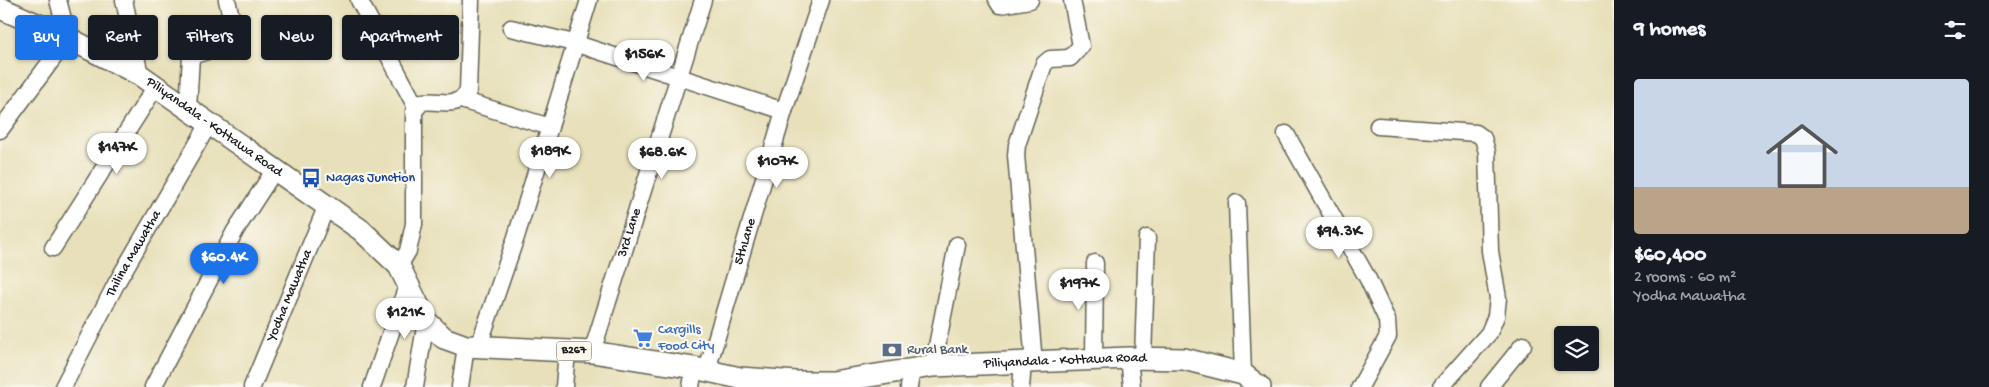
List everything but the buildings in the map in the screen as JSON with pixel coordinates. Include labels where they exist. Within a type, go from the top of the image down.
[{"type":"main road","name":"Piliyandala - Kottawa Road","points":[[0,8],[16,15]]},
{"type":"main road","name":"Piliyandala - Kottawa Road","points":[[78,43],[148,80],[210,122],[274,171],[327,205],[361,230],[403,275],[426,321],[444,338],[472,347],[592,352],[697,375],[795,385],[910,378],[933,366],[1094,359],[1184,360],[1243,374],[1260,387]]},
{"type":"street","points":[[58,0],[62,15]]},
{"type":"street","points":[[53,248],[148,80],[124,0]]},
{"type":"street","points":[[188,108],[191,56],[237,42],[227,0]]},
{"type":"street","points":[[359,0],[416,106],[413,118],[414,224],[403,275],[372,387]]},
{"type":"street","points":[[462,100],[468,91],[469,84],[471,0]]},
{"type":"street","points":[[460,387],[472,347],[550,127],[574,43],[589,0]]},
{"type":"street","name":"3rd Lane","points":[[592,352],[703,0]]},
{"type":"street","name":"5thLane","points":[[697,375],[821,0]]},
{"type":"street","points":[[997,0],[1000,5],[1030,0]]},
{"type":"street","points":[[1021,387],[1029,363],[1016,155],[1017,145],[1044,64],[1050,59],[1070,58],[1081,46],[1072,0]]},
{"type":"street","points":[[511,28],[574,43],[784,111]]},
{"type":"street","points":[[0,130],[52,60]]},
{"type":"street","points":[[416,106],[427,101],[447,103],[462,100],[550,127]]},
{"type":"street","name":"Thilina Mawatha","points":[[63,387],[117,282],[210,122]]},
{"type":"street","points":[[1378,126],[1476,133],[1483,138],[1488,152],[1490,251],[1498,298],[1496,316],[1489,333],[1441,387]]},
{"type":"street","points":[[1286,134],[1368,279],[1387,320],[1388,336],[1360,387]]},
{"type":"street","points":[[154,387],[235,232],[274,171]]},
{"type":"street","points":[[1237,203],[1243,374]]},
{"type":"street","name":"Yodha Mawatha","points":[[252,387],[327,205]]},
{"type":"street","points":[[1132,387],[1147,238]]},
{"type":"street","points":[[933,366],[957,245]]},
{"type":"street","points":[[1094,359],[1095,263]]},
{"type":"street","points":[[415,387],[426,321]]},
{"type":"street","points":[[1489,387],[1523,344]]},
{"type":"street","points":[[564,387],[567,351]]},
{"type":"place","name":"Nagas Junction","points":[[311,178]]},
{"type":"place","name":"Cargills Food City","points":[[643,338]]},
{"type":"place","name":"Rural Bank","points":[[892,350]]}]
